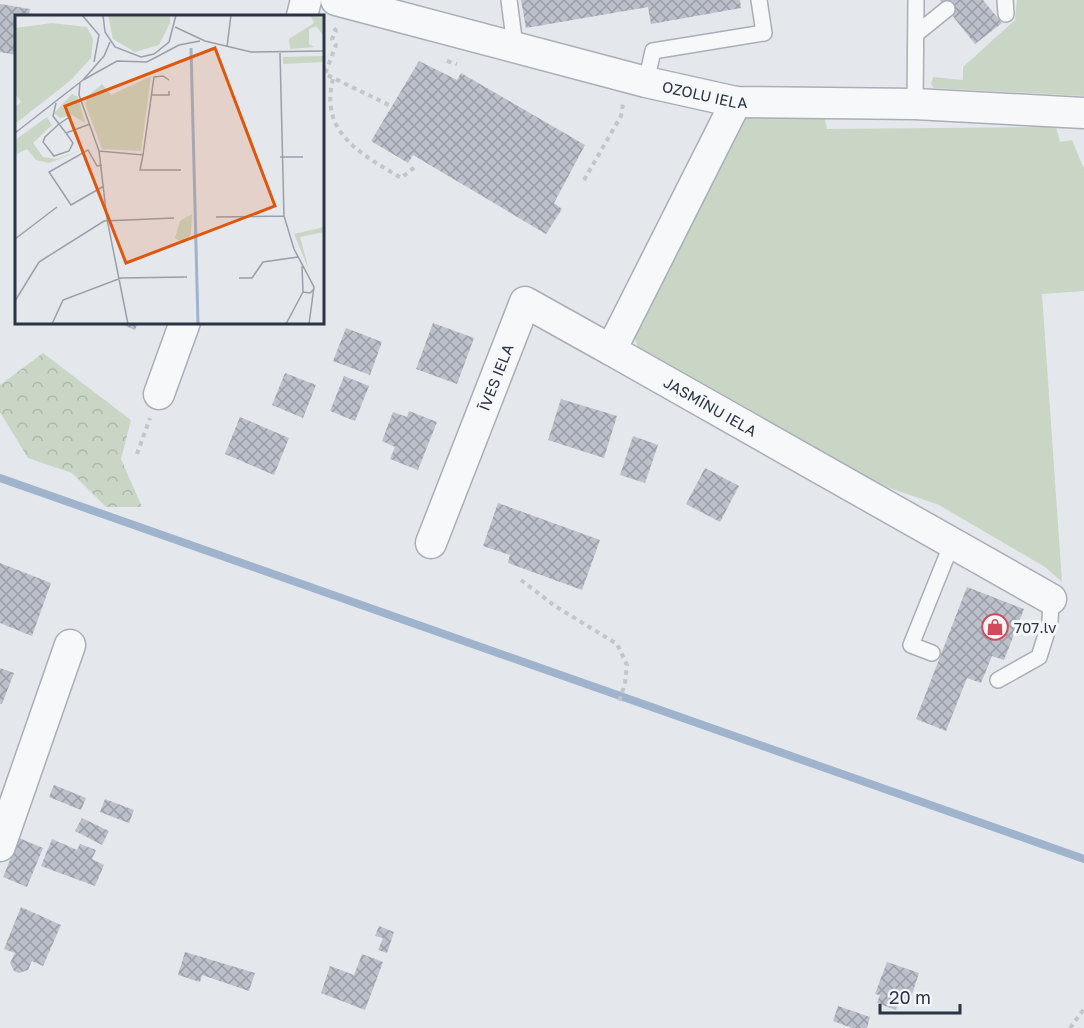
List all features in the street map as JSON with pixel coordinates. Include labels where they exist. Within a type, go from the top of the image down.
[{"type":"street","points":[[306,0],[322,12]]},
{"type":"street","name":"OZOLU IELA","points":[[322,12],[514,46],[636,88],[736,102],[915,104],[1084,112]]},
{"type":"street","points":[[611,350],[736,102]]},
{"type":"street","name":"ĪVES IELA","points":[[431,543],[525,302],[611,350]]},
{"type":"street","points":[[159,394],[184,324]]},
{"type":"street","name":"JASMĪNU IELA","points":[[611,350],[1051,599]]},
{"type":"street","points":[[0,846],[70,645]]},
{"type":"lane","points":[[509,0],[514,46]]},
{"type":"lane","points":[[636,88],[653,51],[764,33],[759,0]]},
{"type":"lane","points":[[915,104],[916,0]]},
{"type":"lane","points":[[916,34],[947,9]]},
{"type":"lane","points":[[932,653],[911,645],[952,543]]},
{"type":"lane","points":[[998,680],[1039,657],[1050,622],[1051,599]]},
{"type":"path","points":[[322,12],[336,31],[332,39],[336,45],[325,75],[389,105]]},
{"type":"path","points":[[333,79],[329,94],[333,112],[340,132],[354,149],[401,178],[416,166]]},
{"type":"path","points":[[584,180],[636,88]]},
{"type":"path","points":[[137,454],[159,394]]},
{"type":"path","points":[[521,580],[555,606],[617,644],[627,665],[625,684],[618,704]]},
{"type":"path","points":[[1070,1028],[1084,1009]]},
{"type":"green space","points":[[1017,0],[1084,0],[1084,96],[934,88],[931,84],[933,77],[963,80],[963,67],[1015,20]]},
{"type":"green space","points":[[752,114],[824,115],[827,129],[1056,127],[1060,142],[1072,140],[1084,169],[1084,291],[1042,294],[1062,582],[1045,567],[939,505],[881,485],[639,351],[633,333],[742,120]]},
{"type":"green space","points":[[43,353],[131,420],[121,459],[142,507],[106,507],[72,473],[28,458],[0,412],[0,385]]},
{"type":"building","points":[[521,0],[740,0],[741,8],[651,24],[648,7],[526,28]]},
{"type":"building","points":[[940,0],[983,0],[1002,23],[975,44]]},
{"type":"building","points":[[0,4],[30,9],[29,15],[15,15],[15,55],[0,52]]},
{"type":"building","points":[[419,61],[457,80],[461,73],[585,145],[554,203],[562,209],[546,234],[413,155],[408,163],[371,141]]},
{"type":"building","points":[[433,323],[474,338],[457,384],[416,369]]},
{"type":"building","points":[[121,324],[137,324],[135,330]]},
{"type":"building","points":[[346,328],[382,342],[370,375],[333,361]]},
{"type":"building","points":[[285,373],[316,385],[303,418],[272,405]]},
{"type":"building","points":[[344,376],[369,386],[355,421],[330,411]]},
{"type":"building","points":[[561,399],[617,416],[604,458],[548,440]]},
{"type":"building","points":[[409,411],[437,422],[418,470],[390,459],[395,447],[382,441],[393,412],[407,417]]},
{"type":"building","points":[[240,417],[289,438],[274,475],[225,454]]},
{"type":"building","points":[[633,436],[658,445],[645,483],[620,475]]},
{"type":"building","points":[[705,468],[739,486],[720,522],[686,504]]},
{"type":"building","points":[[498,503],[600,540],[582,590],[508,563],[510,555],[483,546]]},
{"type":"building","points":[[0,563],[51,583],[32,636],[0,623]]},
{"type":"building","points":[[967,587],[1024,609],[1004,660],[992,656],[981,683],[967,678],[946,731],[916,719]]},
{"type":"building","points":[[0,668],[14,673],[2,704],[0,704]]},
{"type":"building","points":[[54,785],[86,798],[81,810],[49,797]]},
{"type":"building","points":[[105,799],[134,810],[129,823],[100,812]]},
{"type":"building","points":[[82,818],[109,831],[102,845],[75,831]]},
{"type":"building","points":[[19,838],[43,848],[27,887],[3,877]]},
{"type":"building","points":[[52,839],[77,850],[80,844],[96,850],[92,859],[104,865],[95,886],[41,866]]},
{"type":"building","points":[[21,907],[61,925],[43,966],[32,961],[28,970],[19,973],[14,971],[10,963],[15,953],[4,949]]},
{"type":"building","points":[[379,926],[394,932],[387,953],[378,950],[383,938],[375,936]]},
{"type":"building","points":[[185,952],[255,973],[249,991],[202,975],[200,982],[178,975]]},
{"type":"building","points":[[362,954],[383,962],[365,1010],[321,993],[330,966],[354,975]]},
{"type":"building","points":[[887,962],[919,973],[908,1006],[898,1002],[896,1010],[877,1003],[880,995],[875,994]]},
{"type":"building","points":[[838,1006],[870,1017],[867,1028],[852,1028],[833,1021]]},
{"type":"waterway","points":[[0,478],[1084,859]]},
{"type":"place","name":"707.lv","points":[[995,627]]}]
